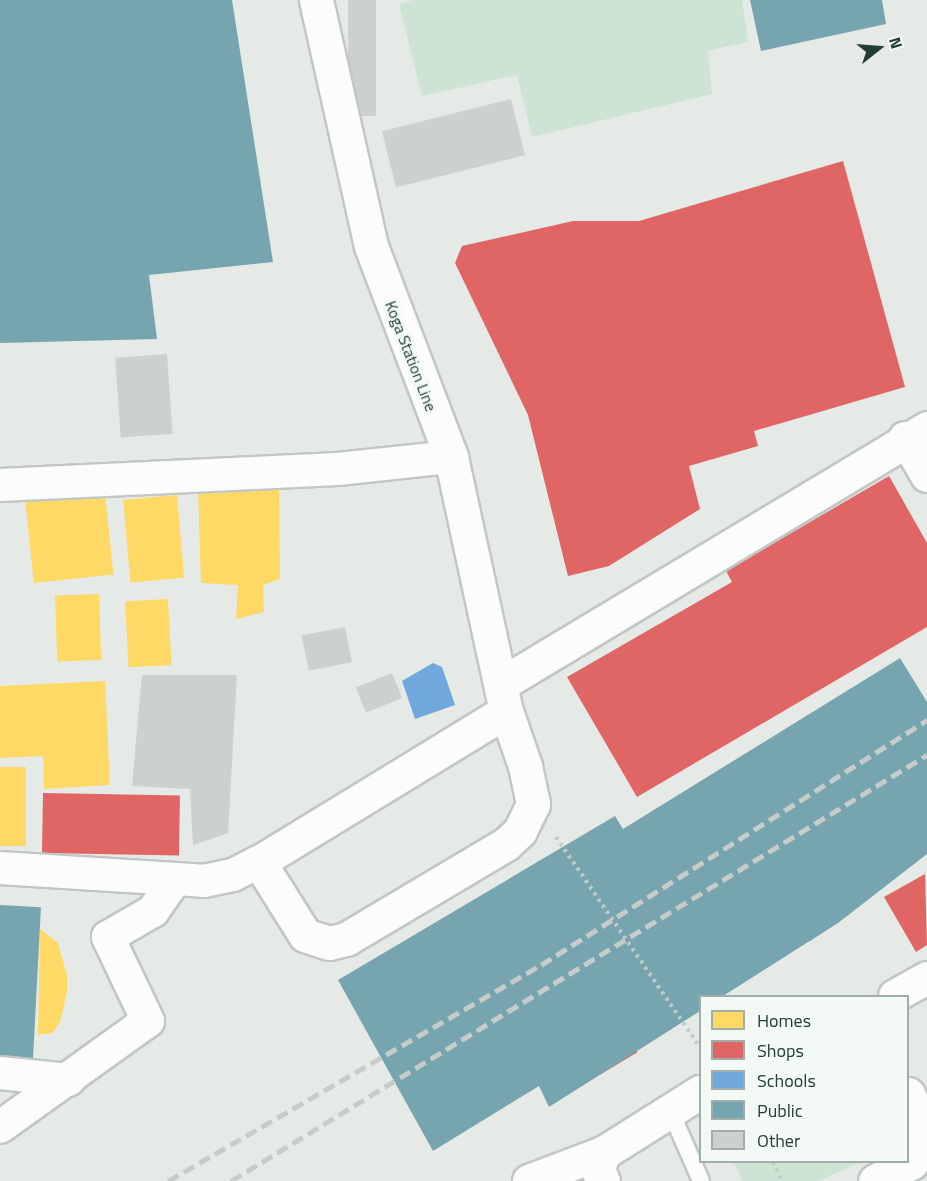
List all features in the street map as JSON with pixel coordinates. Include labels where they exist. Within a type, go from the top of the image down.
[{"type":"street","name":"Koga Station Line","points":[[316,0],[371,246],[451,457],[503,698],[525,766],[533,804]]},
{"type":"street","points":[[0,868],[204,881],[233,875],[259,862],[503,698],[916,433],[927,476]]},
{"type":"street","points":[[0,485],[338,470],[451,457]]},
{"type":"street","points":[[259,862],[305,936],[329,943],[338,941],[506,844],[527,821],[533,804]]},
{"type":"street","points":[[0,1127],[69,1080],[148,1021],[108,937],[153,911],[176,880]]},
{"type":"street","points":[[897,995],[927,978]]},
{"type":"street","points":[[0,1073],[69,1080]]},
{"type":"street","points":[[529,1181],[603,1167],[670,1110],[699,1093]]},
{"type":"street","points":[[878,1173],[911,1163],[925,1145],[922,1124],[909,1096]]},
{"type":"lane","points":[[670,1110],[701,1181]]},
{"type":"path","points":[[533,804],[699,1046]]},
{"type":"path","points":[[774,1163],[782,1181]]},
{"type":"green space","points":[[413,0],[742,0],[748,42],[708,51],[712,94],[532,137],[517,75],[422,96],[399,4]]},
{"type":"green space","points":[[734,1163],[858,1163],[818,1181],[742,1181]]},
{"type":"building: Homes","points":[[279,483],[280,579],[263,585],[264,612],[236,619],[238,585],[201,583],[198,488]]},
{"type":"building: Homes","points":[[105,494],[113,575],[34,583],[25,502]]},
{"type":"building: Homes","points":[[177,495],[184,578],[130,582],[123,500]]},
{"type":"building: Homes","points":[[99,594],[101,660],[57,661],[55,596]]},
{"type":"building: Homes","points":[[168,599],[171,665],[129,667],[125,601]]},
{"type":"building: Homes","points":[[105,681],[110,785],[44,789],[43,756],[0,758],[0,686]]},
{"type":"building: Homes","points":[[0,767],[26,767],[26,846],[0,846]]},
{"type":"building: Homes","points":[[40,929],[58,943],[67,975],[67,992],[60,1023],[52,1033],[38,1035]]},
{"type":"building: Shops","points":[[843,161],[905,387],[754,431],[758,446],[689,466],[700,509],[609,566],[568,576],[528,415],[455,263],[462,246],[573,221],[639,221]]},
{"type":"building: Shops","points":[[889,476],[927,543],[927,627],[637,797],[567,677],[732,582],[726,571]]},
{"type":"building: Shops","points":[[43,793],[180,795],[179,855],[42,853]]},
{"type":"building: Shops","points":[[925,874],[927,945],[916,952],[884,897]]},
{"type":"building: Shops","points":[[833,886],[853,911],[810,941],[784,919]]},
{"type":"building: Shops","points":[[624,1030],[637,1052],[565,1096],[552,1073]]},
{"type":"building: Schools","points":[[433,663],[442,667],[455,705],[415,719],[402,681]]},
{"type":"building: Public","points":[[0,0],[232,0],[273,262],[149,275],[157,339],[0,343]]},
{"type":"building: Public","points":[[750,0],[882,0],[886,24],[761,51]]},
{"type":"building: Public","points":[[900,658],[927,702],[927,854],[838,923],[725,995],[699,995],[699,1012],[549,1107],[539,1086],[433,1151],[338,980],[615,816],[623,829]]},
{"type":"building: Public","points":[[0,905],[41,907],[33,1061],[0,1059]]},
{"type":"building: Other","points":[[348,0],[376,0],[376,116],[348,116]]},
{"type":"building: Other","points":[[511,99],[525,155],[396,187],[382,131]]},
{"type":"building: Other","points":[[167,354],[173,434],[121,437],[115,358]]},
{"type":"building: Other","points":[[345,627],[352,662],[309,671],[302,635]]},
{"type":"building: Other","points":[[392,673],[402,698],[366,713],[356,688]]},
{"type":"building: Other","points":[[142,675],[237,675],[228,833],[193,845],[190,789],[132,786]]},
{"type":"railway","points":[[168,1181],[541,965],[927,720]]},
{"type":"railway","points":[[231,1181],[927,755]]}]
